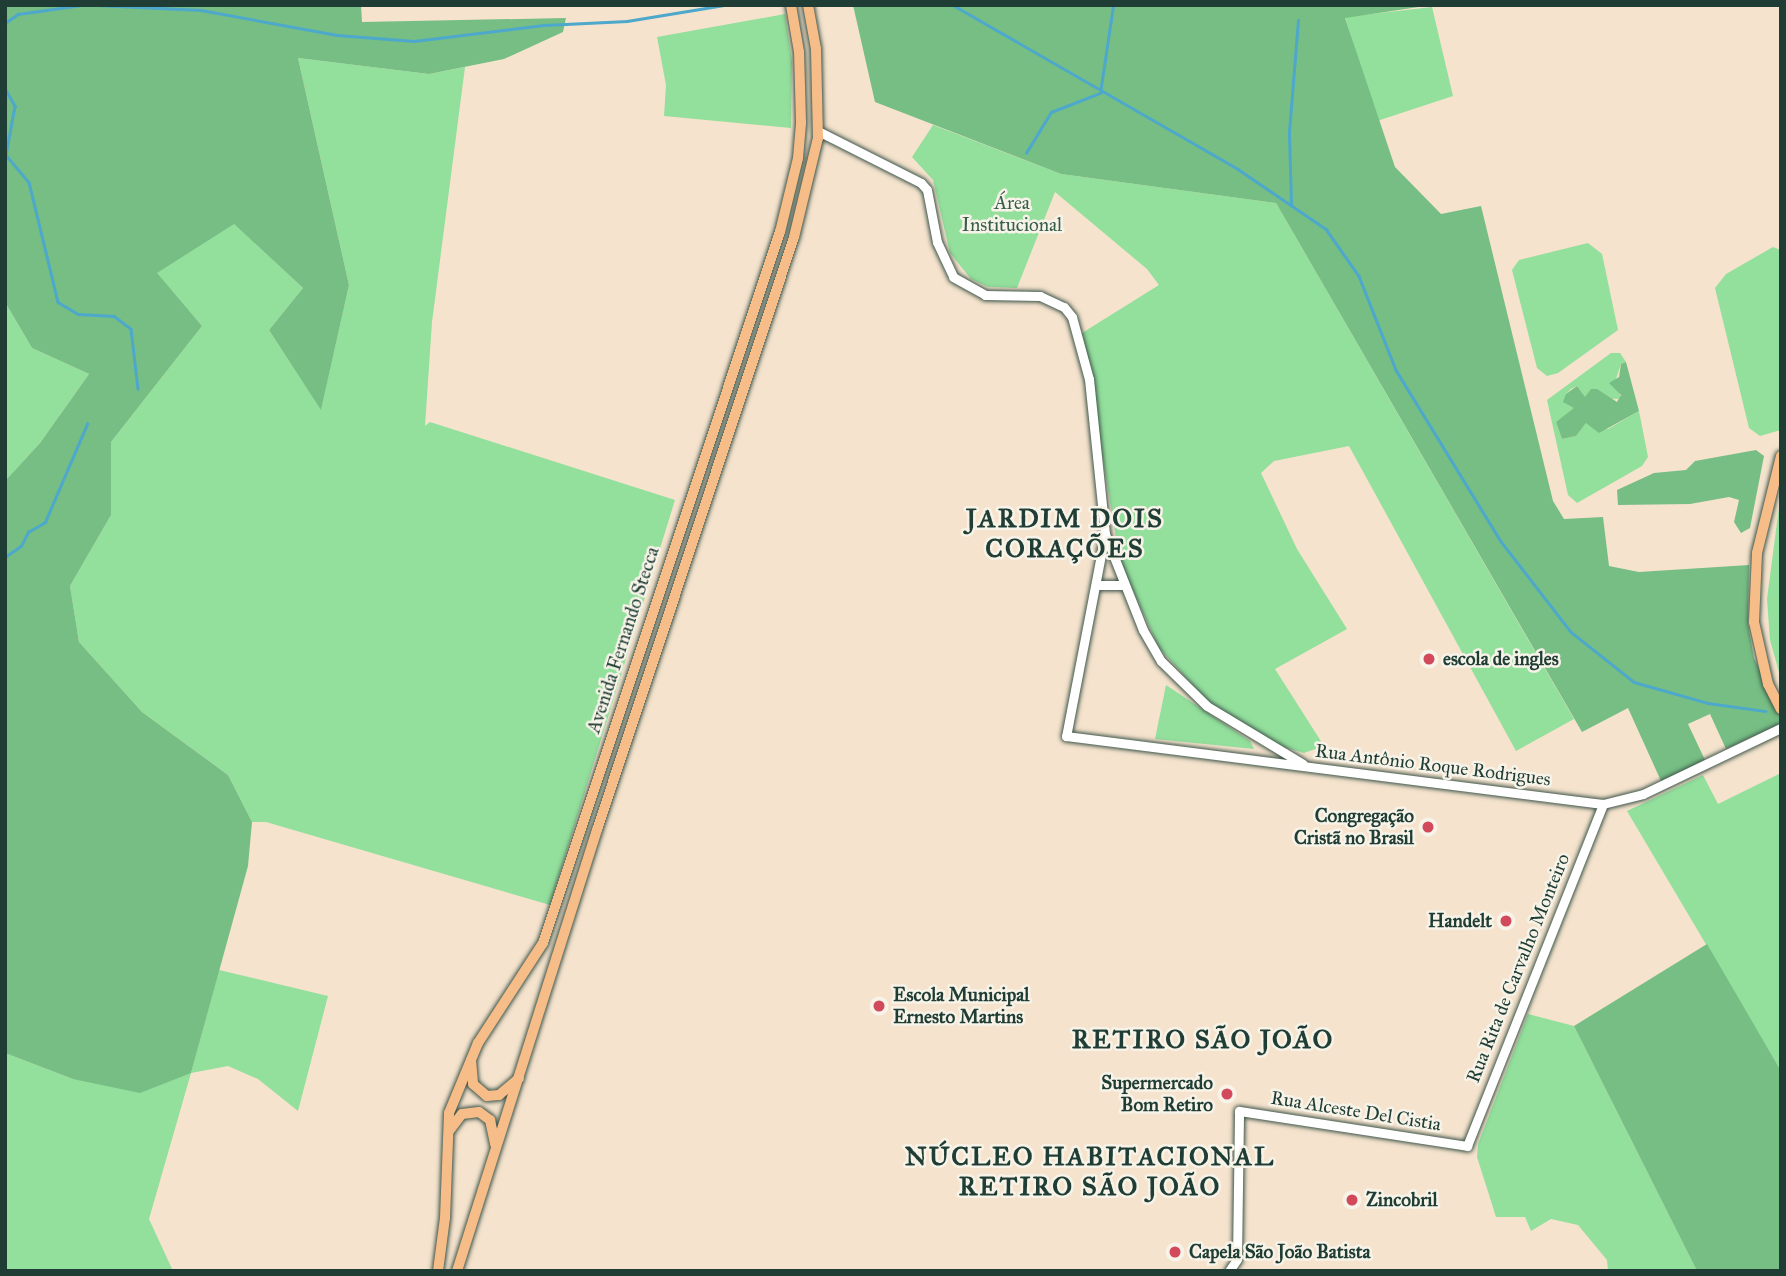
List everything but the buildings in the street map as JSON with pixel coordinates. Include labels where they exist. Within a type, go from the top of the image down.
[{"type":"main road","name":"Avenida Fernando Stecca","points":[[438,1271],[445,1219],[446,1136],[449,1113],[471,1057],[543,943],[780,232],[799,152],[802,91],[791,5]]},
{"type":"main road","name":"Avenida Fernando Stecca","points":[[457,1271],[597,830],[794,237],[818,131],[816,49],[808,5]]},
{"type":"main road","points":[[799,152],[818,131]]},
{"type":"main road","points":[[733,370],[729,399],[740,405]]},
{"type":"main road","points":[[1781,456],[1757,553],[1754,622],[1768,684],[1781,709]]},
{"type":"main road","points":[[471,1057],[473,1084],[487,1096],[499,1095],[520,1077]]},
{"type":"main road","points":[[446,1136],[459,1116],[479,1112],[493,1126],[495,1154]]},
{"type":"street","points":[[818,131],[921,183],[927,190],[937,242],[953,276],[985,295],[1049,298],[1072,317],[1089,379],[1105,534],[1123,586],[1161,661],[1207,706],[1308,767]]},
{"type":"street","points":[[1105,534],[1096,585],[1123,586]]},
{"type":"street","name":"Rua Antônio Roque Rodrigues","points":[[1096,585],[1066,736],[1604,804],[1643,794],[1781,728]]},
{"type":"street","points":[[1254,760],[1261,741]]},
{"type":"street","name":"Rua Rita de Carvalho Monteiro","points":[[1467,1146],[1604,804]]},
{"type":"street","name":"Rua Alceste Del Cistia","points":[[1229,1271],[1237,1259],[1240,1111],[1467,1146]]},
{"type":"green space","points":[[5,5],[361,5],[362,22],[566,18],[563,32],[504,59],[429,74],[298,58],[349,285],[321,410],[269,330],[303,288],[234,224],[157,273],[202,326],[111,442],[111,515],[70,586],[79,642],[142,712],[228,775],[252,822],[248,866],[191,1073],[140,1093],[73,1079],[5,1053],[5,481],[40,443],[89,374],[32,348],[5,302]]},
{"type":"green space","points":[[853,5],[1432,5],[1345,18],[1395,167],[1441,214],[1481,206],[1553,501],[1564,519],[1603,517],[1609,566],[1639,572],[1749,565],[1748,624],[1754,658],[1781,715],[1780,724],[1726,749],[1710,714],[1688,724],[1705,760],[1661,781],[1628,708],[1582,732],[1276,203],[1061,174],[875,102]]},
{"type":"green space","points":[[1432,7],[1453,96],[1377,121],[1345,17]]},
{"type":"green space","points":[[785,14],[792,61],[791,128],[664,116],[666,85],[657,37]]},
{"type":"green space","points":[[298,58],[429,74],[465,67],[432,322],[425,426],[430,422],[675,500],[550,905],[266,822],[252,822],[228,775],[142,712],[79,642],[70,586],[111,515],[111,442],[202,326],[156,273],[233,223],[303,288],[269,330],[321,409],[349,285]]},
{"type":"green space","name":"Área Institucional","points":[[933,125],[1061,174],[1276,203],[1574,719],[1516,751],[1349,446],[1274,461],[1261,473],[1297,549],[1347,629],[1275,669],[1324,746],[1304,753],[1276,745],[1210,704],[1159,648],[1120,562],[1082,333],[1159,285],[1147,269],[1055,192],[1017,288],[988,287],[971,279],[950,253],[933,180],[912,157]]},
{"type":"green space","points":[[1588,243],[1602,254],[1618,330],[1558,373],[1547,376],[1537,368],[1512,270],[1519,260]]},
{"type":"green space","points":[[1773,247],[1781,250],[1781,430],[1760,436],[1749,428],[1715,288],[1726,274]]},
{"type":"green space","points":[[5,302],[32,348],[89,374],[40,443],[5,481]]},
{"type":"green space","points":[[1611,353],[1620,353],[1626,362],[1621,364],[1616,379],[1621,399],[1585,398],[1577,386],[1571,389],[1566,394],[1575,409],[1556,422],[1562,439],[1576,436],[1586,423],[1608,429],[1639,411],[1648,457],[1642,466],[1577,503],[1568,495],[1547,400]]},
{"type":"green space","points":[[1626,362],[1639,411],[1599,433],[1586,423],[1576,436],[1562,439],[1556,422],[1574,408],[1563,402],[1566,394],[1577,386],[1585,397],[1591,389],[1597,389],[1617,402],[1621,395],[1609,383],[1619,377],[1621,364]]},
{"type":"green space","points":[[1756,450],[1764,456],[1750,528],[1741,533],[1734,522],[1739,500],[1729,497],[1690,504],[1618,505],[1617,490],[1654,473],[1686,470],[1695,461]]},
{"type":"green space","points":[[1781,492],[1781,679],[1770,640],[1767,599]]},
{"type":"green space","points":[[1166,685],[1250,741],[1254,749],[1155,739]]},
{"type":"green space","points":[[1781,773],[1781,1071],[1627,811],[1703,775],[1718,804]]},
{"type":"green space","points":[[1707,944],[1781,1071],[1781,1271],[1697,1271],[1574,1026]]},
{"type":"green space","points":[[219,970],[328,996],[298,1111],[258,1079],[228,1066],[191,1073]]},
{"type":"green space","points":[[1528,1014],[1574,1026],[1697,1271],[1608,1271],[1607,1260],[1578,1225],[1551,1219],[1531,1231],[1525,1217],[1496,1217],[1477,1157],[1478,1144]]},
{"type":"green space","points":[[5,1053],[73,1079],[191,1073],[149,1219],[173,1271],[5,1271]]},
{"type":"waterway","points":[[5,23],[18,14],[81,5]]},
{"type":"waterway","points":[[96,5],[201,10],[337,35],[414,41],[545,25],[627,21],[724,5]]},
{"type":"waterway","points":[[953,5],[1238,169],[1326,229],[1359,276],[1396,370],[1500,540],[1571,632],[1634,682],[1708,703],[1765,711]]},
{"type":"waterway","points":[[1026,153],[1051,112],[1100,93],[1113,6]]},
{"type":"waterway","points":[[1291,205],[1289,132],[1298,20]]},
{"type":"waterway","points":[[5,88],[15,106],[6,155],[29,182],[58,302],[78,314],[114,316],[131,329],[138,389]]},
{"type":"waterway","points":[[5,557],[21,546],[28,532],[45,522],[87,424]]},
{"type":"place","name":"escola de ingles","points":[[1429,659]]},
{"type":"place","name":"Congregação Cristã no Brasil","points":[[1428,827]]},
{"type":"place","name":"Handelt","points":[[1506,921]]},
{"type":"place","name":"Escola Municipal Ernesto Martins","points":[[879,1006]]},
{"type":"place","name":"Supermercado Bom Retiro","points":[[1227,1094]]},
{"type":"place","name":"Zincobril","points":[[1352,1200]]},
{"type":"place","name":"Capela São João Batista","points":[[1175,1252]]},
{"type":"district","name":"JARDIM DOIS CORAÇÕES","points":[[1065,534]]},
{"type":"district","name":"RETIRO SÃO JOÃO","points":[[1203,1040]]},
{"type":"district","name":"NÚCLEO HABITACIONAL RETIRO SÃO JOÃO","points":[[1090,1172]]}]
